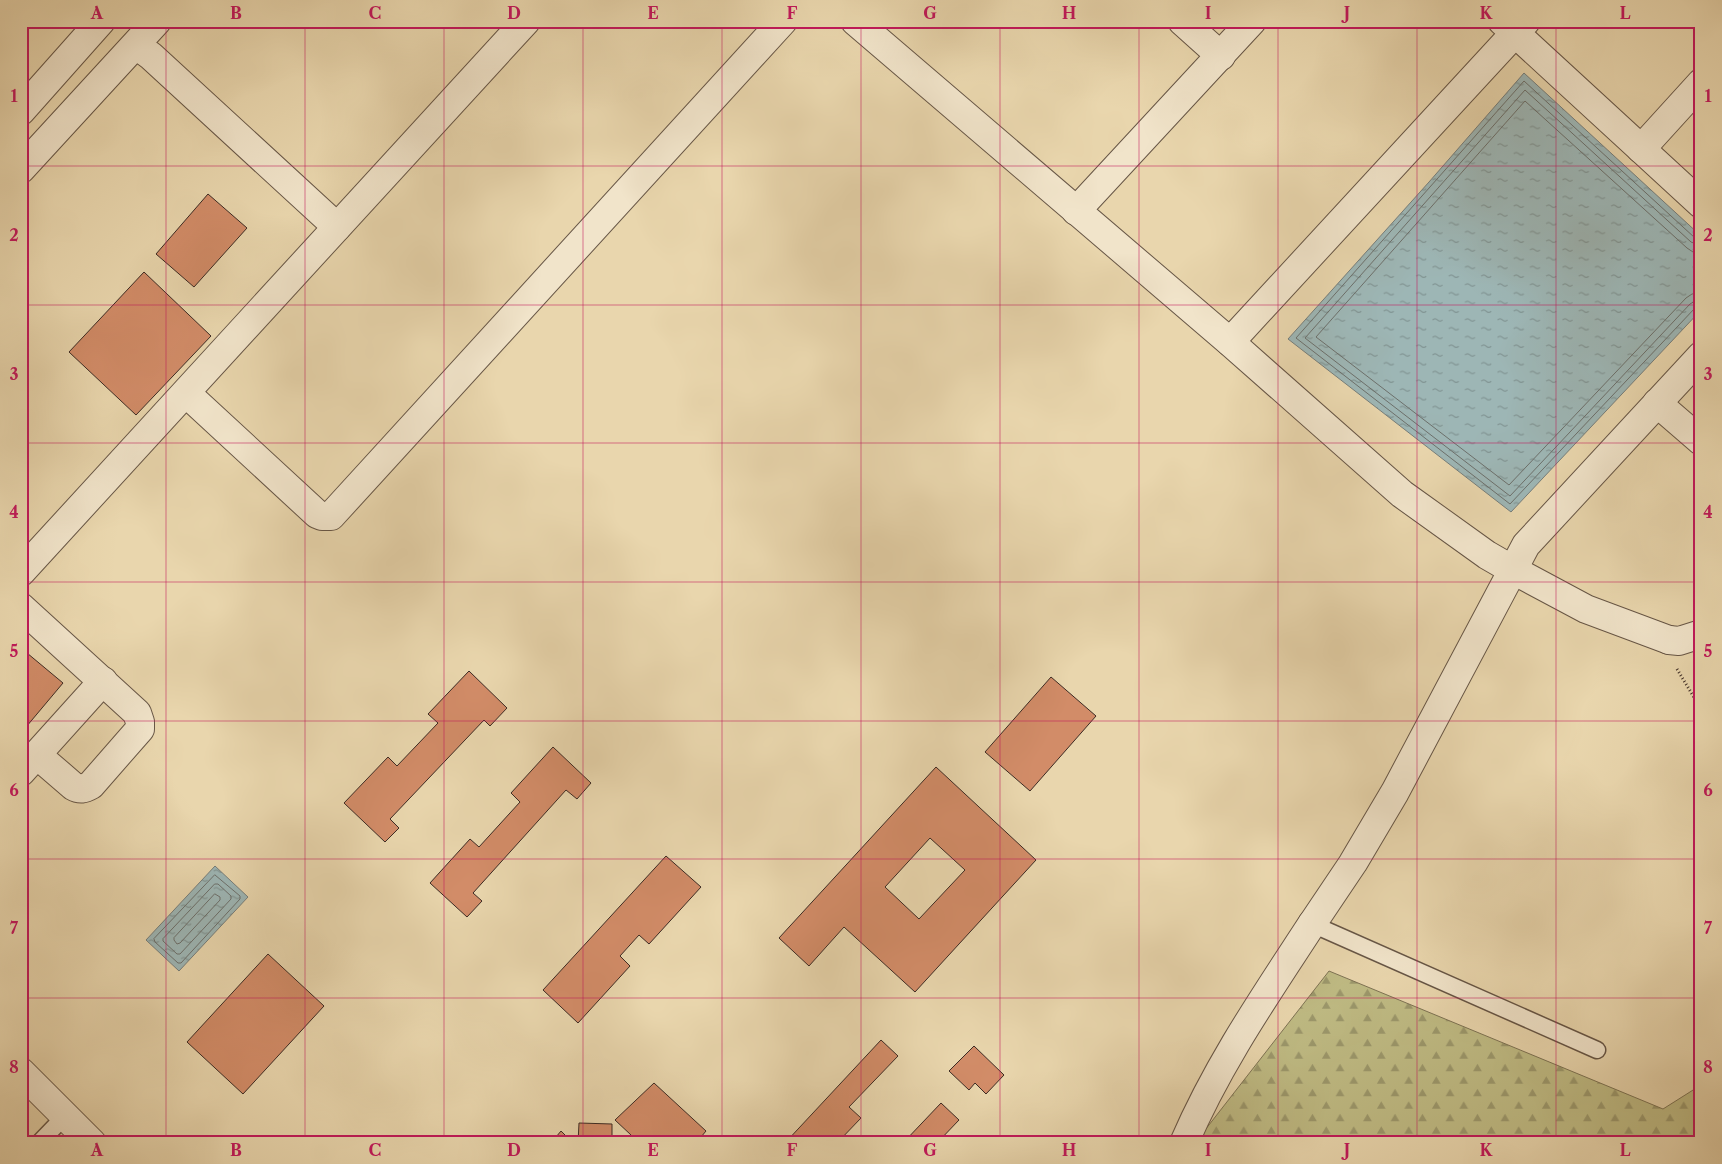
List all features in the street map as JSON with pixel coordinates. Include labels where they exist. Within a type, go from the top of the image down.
[{"type":"street","points":[[21,111],[101,21]]},
{"type":"street","points":[[21,170],[157,21]]},
{"type":"street","points":[[21,572],[526,21]]},
{"type":"street","points":[[186,393],[317,514],[331,516],[783,21]]},
{"type":"street","points":[[855,21],[1230,342],[1402,494],[1488,555],[1586,609],[1671,640],[1679,641],[1701,634]]},
{"type":"street","points":[[1182,21],[1221,56]]},
{"type":"street","points":[[1076,211],[1252,21]]},
{"type":"street","points":[[1230,342],[1514,25],[1640,149],[1701,204]]},
{"type":"street","points":[[136,45],[151,56],[337,227]]},
{"type":"street","points":[[1640,149],[1701,83]]},
{"type":"street","points":[[1184,1143],[1199,1107],[1229,1052],[1353,862],[1395,792],[1526,545],[1701,356]]},
{"type":"street","points":[[1658,402],[1701,441]]},
{"type":"street","points":[[21,607],[103,681],[137,713],[140,722],[140,729],[91,785],[85,789],[78,789],[29,763],[103,681]]},
{"type":"street","points":[[21,1072],[92,1143]]},
{"type":"lane","points":[[1312,924],[1597,1050]]},
{"type":"lane","points":[[39,1143],[64,1116]]},
{"type":"path","points":[[1671,640],[1671,659],[1701,709]]},
{"type":"green space","points":[[1329,971],[1663,1109],[1701,1085],[1701,1143],[1197,1143],[1198,1139]]},
{"type":"water","points":[[1524,73],[1701,236],[1701,310],[1511,512],[1288,339]]},
{"type":"water","points":[[215,866],[248,897],[179,971],[146,940]]},
{"type":"building","points":[[208,194],[247,228],[194,287],[156,254]]},
{"type":"building","points":[[144,272],[211,336],[136,415],[69,352]]},
{"type":"building","points":[[21,648],[63,683],[21,733]]},
{"type":"building","points":[[469,671],[507,708],[490,726],[484,720],[390,819],[399,828],[385,842],[344,803],[388,757],[397,766],[438,723],[428,714]]},
{"type":"building","points":[[1051,677],[1096,716],[1030,791],[985,752]]},
{"type":"building","points":[[553,747],[591,783],[577,799],[566,790],[473,893],[482,901],[467,917],[430,883],[470,839],[479,847],[520,802],[511,793]]},
{"type":"building","points":[[936,767],[1036,860],[915,992],[844,927],[809,966],[779,938]],"holes":[[[930,838],[965,870],[919,919],[885,887]]]},
{"type":"building","points":[[666,856],[701,887],[649,944],[639,935],[620,956],[630,966],[578,1023],[543,990]]},
{"type":"building","points":[[268,954],[324,1006],[243,1094],[187,1042]]},
{"type":"building","points":[[881,1040],[898,1056],[849,1107],[861,1118],[837,1143],[785,1143]]},
{"type":"building","points":[[974,1046],[1004,1075],[986,1094],[975,1083],[969,1090],[949,1071]]},
{"type":"building","points":[[654,1083],[706,1131],[696,1143],[625,1143],[631,1135],[615,1120]]},
{"type":"building","points":[[941,1103],[959,1120],[937,1143],[903,1143]]},
{"type":"building","points":[[579,1123],[612,1124],[612,1143],[578,1143]]},
{"type":"building","points":[[561,1131],[573,1143],[551,1143]]}]
